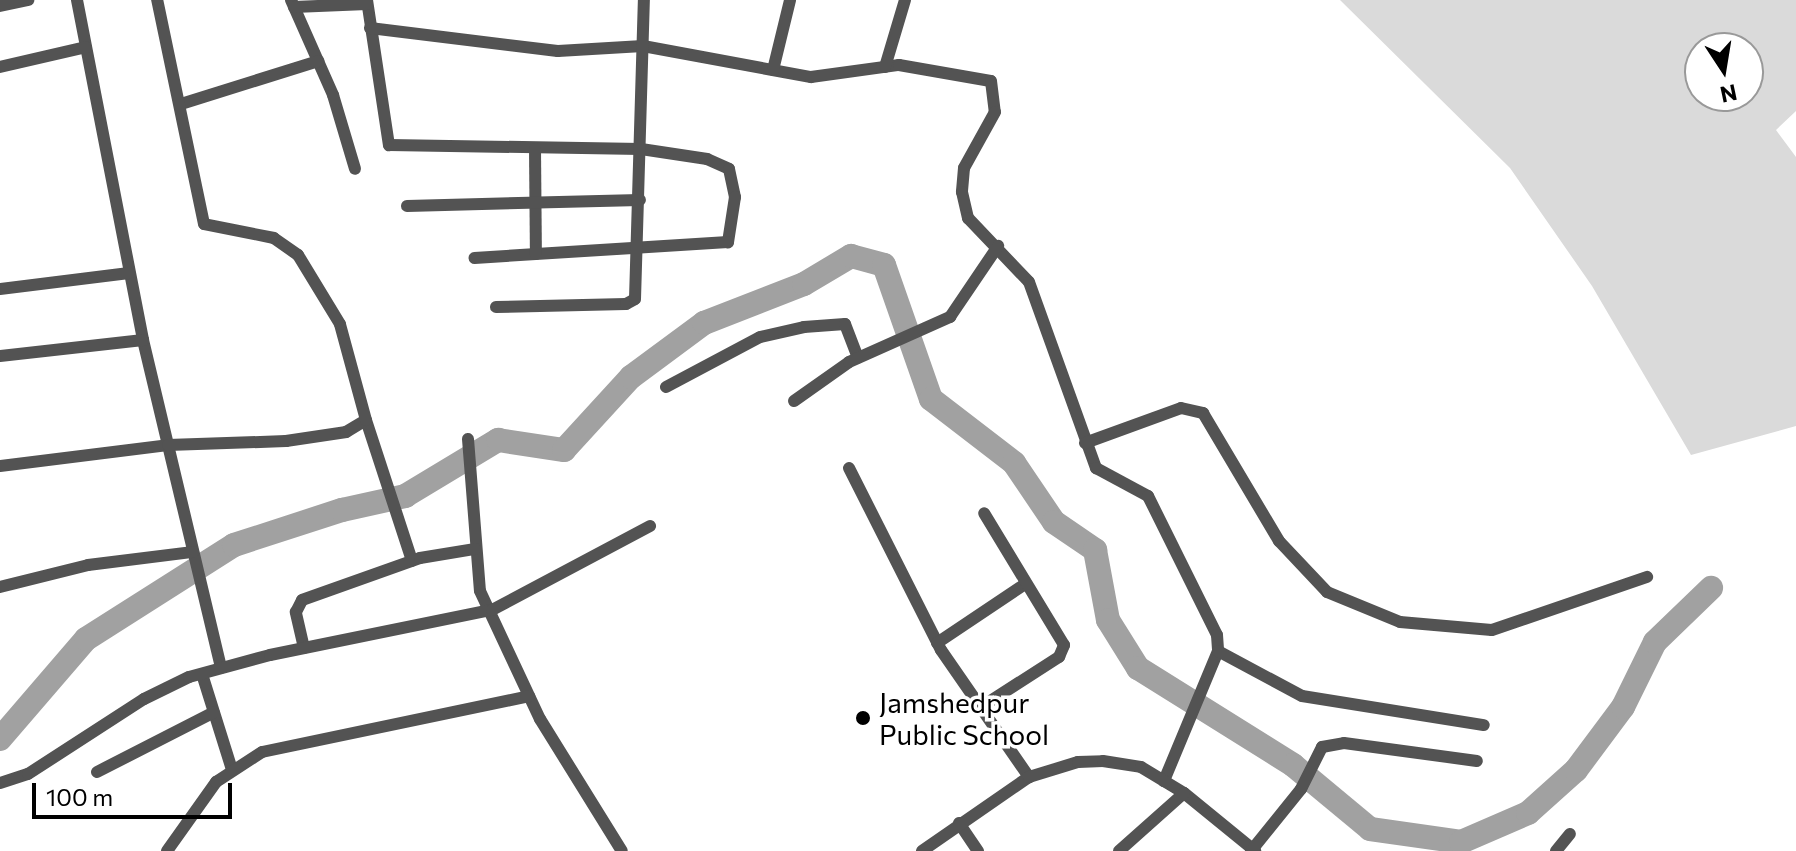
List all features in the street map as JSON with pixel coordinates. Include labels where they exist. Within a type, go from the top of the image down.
[{"type":"street","points":[[0,6],[28,0]]},
{"type":"street","points":[[77,0],[143,340],[221,668]]},
{"type":"street","points":[[157,0],[204,224],[274,238],[298,255],[340,324],[386,488],[412,561]]},
{"type":"street","points":[[496,307],[632,303],[640,200],[644,0]]},
{"type":"street","points":[[773,70],[790,0]]},
{"type":"street","points":[[885,67],[905,0]]},
{"type":"street","points":[[355,169],[318,61],[292,3],[367,2],[389,145],[641,149],[707,159],[729,169],[735,197],[728,242],[475,258]]},
{"type":"street","points":[[370,28],[558,51],[643,46],[811,77],[885,67],[966,73],[991,81],[995,112],[971,149],[962,192],[968,218],[998,246],[1038,300],[1096,468],[1148,496],[1217,635],[1218,651],[1164,781]]},
{"type":"street","points":[[0,67],[86,47]]},
{"type":"street","points":[[181,104],[318,61]]},
{"type":"street","points":[[535,149],[536,254]]},
{"type":"street","points":[[407,206],[535,200],[640,200]]},
{"type":"street","points":[[794,401],[858,358],[929,327],[959,308],[998,246]]},
{"type":"street","points":[[0,289],[129,273]]},
{"type":"street","points":[[666,387],[760,337],[804,327],[845,324],[858,358]]},
{"type":"street","points":[[0,356],[143,340]]},
{"type":"street","points":[[1085,443],[1181,408],[1203,413],[1259,511],[1317,582],[1350,605],[1400,622],[1492,630],[1647,577]]},
{"type":"street","points":[[0,466],[168,445],[286,441],[346,432],[366,420]]},
{"type":"street","points":[[468,439],[474,464],[475,549],[480,591],[492,610],[529,696],[622,851]]},
{"type":"street","points":[[849,468],[937,643],[1029,777]]},
{"type":"street","points":[[981,707],[1063,651],[1057,627],[1025,584],[984,513]]},
{"type":"street","points":[[0,783],[28,774],[144,699],[202,674],[304,648],[492,610],[650,526]]},
{"type":"street","points":[[304,648],[298,603],[412,561],[475,549]]},
{"type":"street","points":[[0,587],[88,565],[194,556]]},
{"type":"street","points":[[937,643],[1025,584]]},
{"type":"street","points":[[1218,651],[1302,696],[1484,725]]},
{"type":"street","points":[[202,674],[232,770]]},
{"type":"street","points":[[167,851],[216,782],[232,770],[297,742],[529,696]]},
{"type":"street","points":[[97,772],[214,712]]},
{"type":"street","points":[[922,851],[1029,777],[1078,762],[1103,761],[1141,767],[1184,793],[1253,850],[1301,789],[1322,747],[1344,743],[1477,761]]},
{"type":"street","points":[[1119,851],[1184,793]]},
{"type":"street","points":[[959,823],[978,851]]},
{"type":"street","points":[[1556,851],[1570,834]]},
{"type":"shaded area","points":[[1340,0],[1796,0],[1796,111],[1776,130],[1796,157],[1796,426],[1691,455],[1592,286],[1510,168]]},
{"type":"waterway","points":[[0,739],[86,639],[234,545],[342,510],[405,496],[498,440],[564,450],[631,377],[704,323],[804,284],[851,256],[884,265],[931,399],[1014,463],[1054,522],[1095,550],[1108,620],[1138,668],[1293,765],[1370,829],[1461,842],[1528,813],[1576,770],[1623,707],[1655,642],[1711,588]]},
{"type":"place","name":"Jamshedpur Public School","points":[[863,718]]}]
